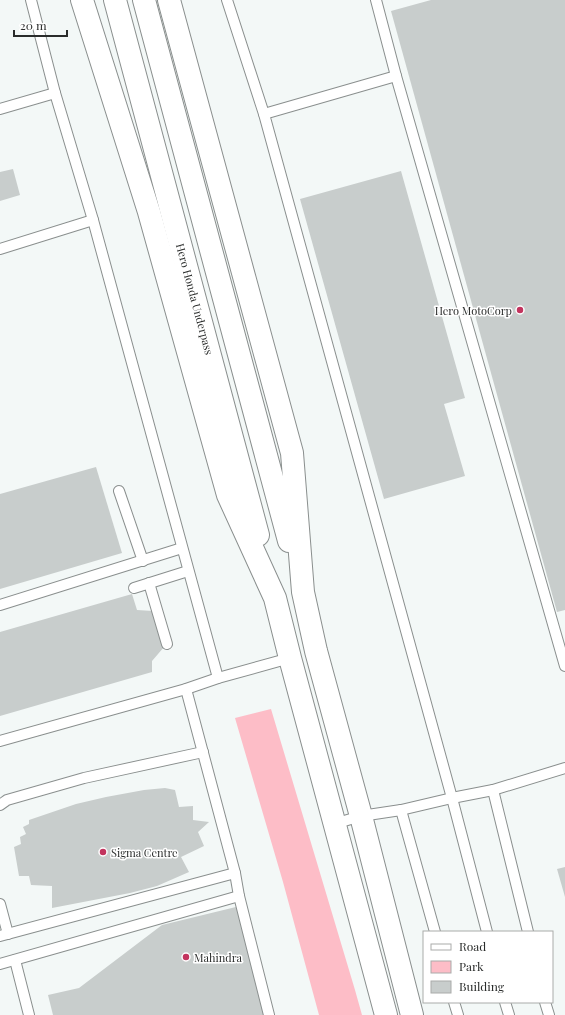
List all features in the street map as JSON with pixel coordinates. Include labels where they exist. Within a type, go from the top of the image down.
[{"type":"main road","points":[[82,0],[148,212],[228,494],[275,598],[386,1015]]},
{"type":"main road","name":"Hero Honda Underpass","points":[[115,0],[275,598]]},
{"type":"main road","points":[[144,0],[303,592],[316,651],[412,1015]]},
{"type":"main road","points":[[170,0],[292,453],[303,592]]},
{"type":"lane","points":[[30,0],[55,93],[93,220],[218,678]]},
{"type":"lane","points":[[227,0],[264,114],[452,798],[487,931]]},
{"type":"lane","points":[[376,0],[396,76],[565,666]]},
{"type":"lane","points":[[264,114],[396,76]]},
{"type":"lane","points":[[0,109],[55,93]]},
{"type":"lane","points":[[0,249],[93,220]]},
{"type":"lane","points":[[120,491],[143,561]]},
{"type":"lane","points":[[0,605],[182,548]]},
{"type":"lane","points":[[134,588],[188,571]]},
{"type":"lane","points":[[149,583],[167,644]]},
{"type":"lane","points":[[0,742],[290,658]]},
{"type":"lane","points":[[186,689],[235,873],[239,896],[269,1015]]},
{"type":"lane","points":[[0,805],[7,800],[84,778],[203,752]]},
{"type":"lane","points":[[334,824],[360,816],[401,810],[492,790],[565,768]]},
{"type":"lane","points":[[492,790],[528,931]]},
{"type":"lane","points":[[401,810],[435,931]]},
{"type":"lane","points":[[0,904],[4,935],[235,873]]},
{"type":"lane","points":[[0,964],[239,896]]},
{"type":"lane","points":[[15,960],[29,1015]]},
{"type":"lane","points":[[454,1003],[458,1015]]},
{"type":"lane","points":[[506,1003],[509,1015]]},
{"type":"lane","points":[[545,1003],[549,1015]]},
{"type":"green space","points":[[271,709],[362,1015],[319,1015],[283,882],[235,718]]},
{"type":"building","name":"Hero MotoCorp","points":[[431,0],[565,0],[565,610],[557,612],[391,11]]},
{"type":"building","points":[[13,169],[20,195],[0,201],[0,172]]},
{"type":"building","points":[[401,171],[465,398],[444,404],[465,476],[384,499],[300,199]]},
{"type":"building","points":[[96,467],[122,553],[0,589],[0,494]]},
{"type":"building","points":[[132,594],[137,610],[153,611],[164,647],[152,661],[152,672],[0,716],[0,632]]},
{"type":"building","name":"Sigma Centre","points":[[165,788],[175,790],[179,807],[193,806],[193,820],[209,822],[198,832],[204,846],[181,857],[189,872],[157,886],[130,893],[52,908],[52,886],[31,885],[29,876],[19,876],[14,847],[21,844],[20,837],[26,834],[23,827],[29,824],[29,820],[76,804],[144,790]]},
{"type":"building","points":[[565,867],[565,897],[557,869]]},
{"type":"building","name":"Mahindra","points":[[240,906],[266,1015],[53,1015],[48,995],[79,988],[162,925]]},
{"type":"place","name":"Hero MotoCorp","points":[[520,310]]},
{"type":"place","name":"Sigma Centre","points":[[103,852]]},
{"type":"place","name":"Mahindra","points":[[186,957]]}]
